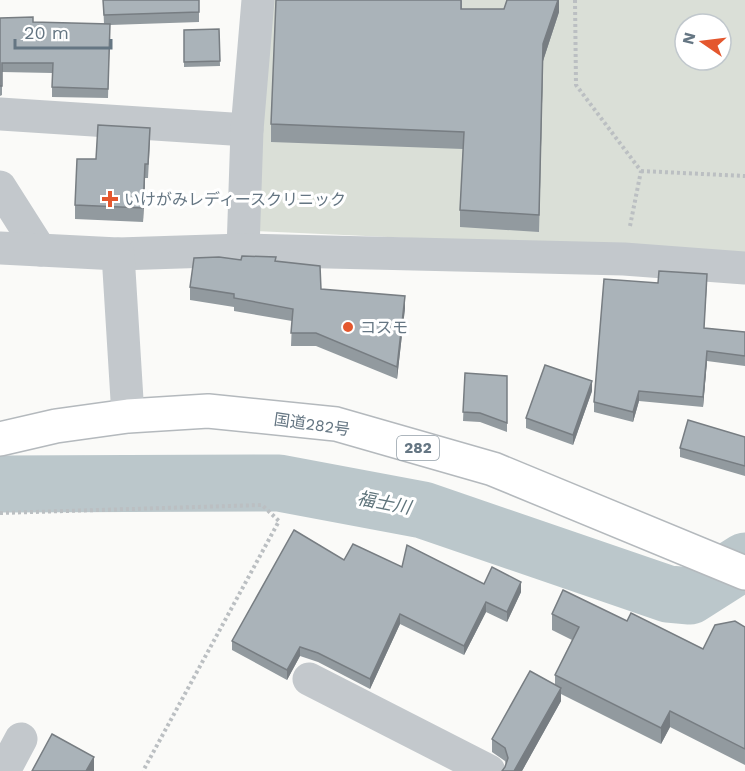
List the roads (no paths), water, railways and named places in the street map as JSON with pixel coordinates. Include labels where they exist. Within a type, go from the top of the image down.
[{"type":"highway","name":"国道282号","points":[[0,439],[56,426],[128,416],[208,411],[336,424],[493,469],[745,573]]},
{"type":"street","points":[[243,250],[247,130],[258,0]]},
{"type":"street","points":[[0,114],[247,130]]},
{"type":"street","points":[[0,187],[40,250]]},
{"type":"street","points":[[0,248],[118,254],[243,250],[624,259],[745,268]]},
{"type":"street","points":[[118,254],[128,416]]},
{"type":"street","points":[[309,679],[489,771]]},
{"type":"street","points":[[4,771],[21,739]]},
{"type":"waterway","name":"福士川","points":[[0,484],[279,483],[423,510],[668,594],[690,596],[745,561]]},
{"type":"place","name":"いけがみレディースクリニック","points":[[110,199]]},
{"type":"place","name":"コスモ","points":[[348,327]]}]
